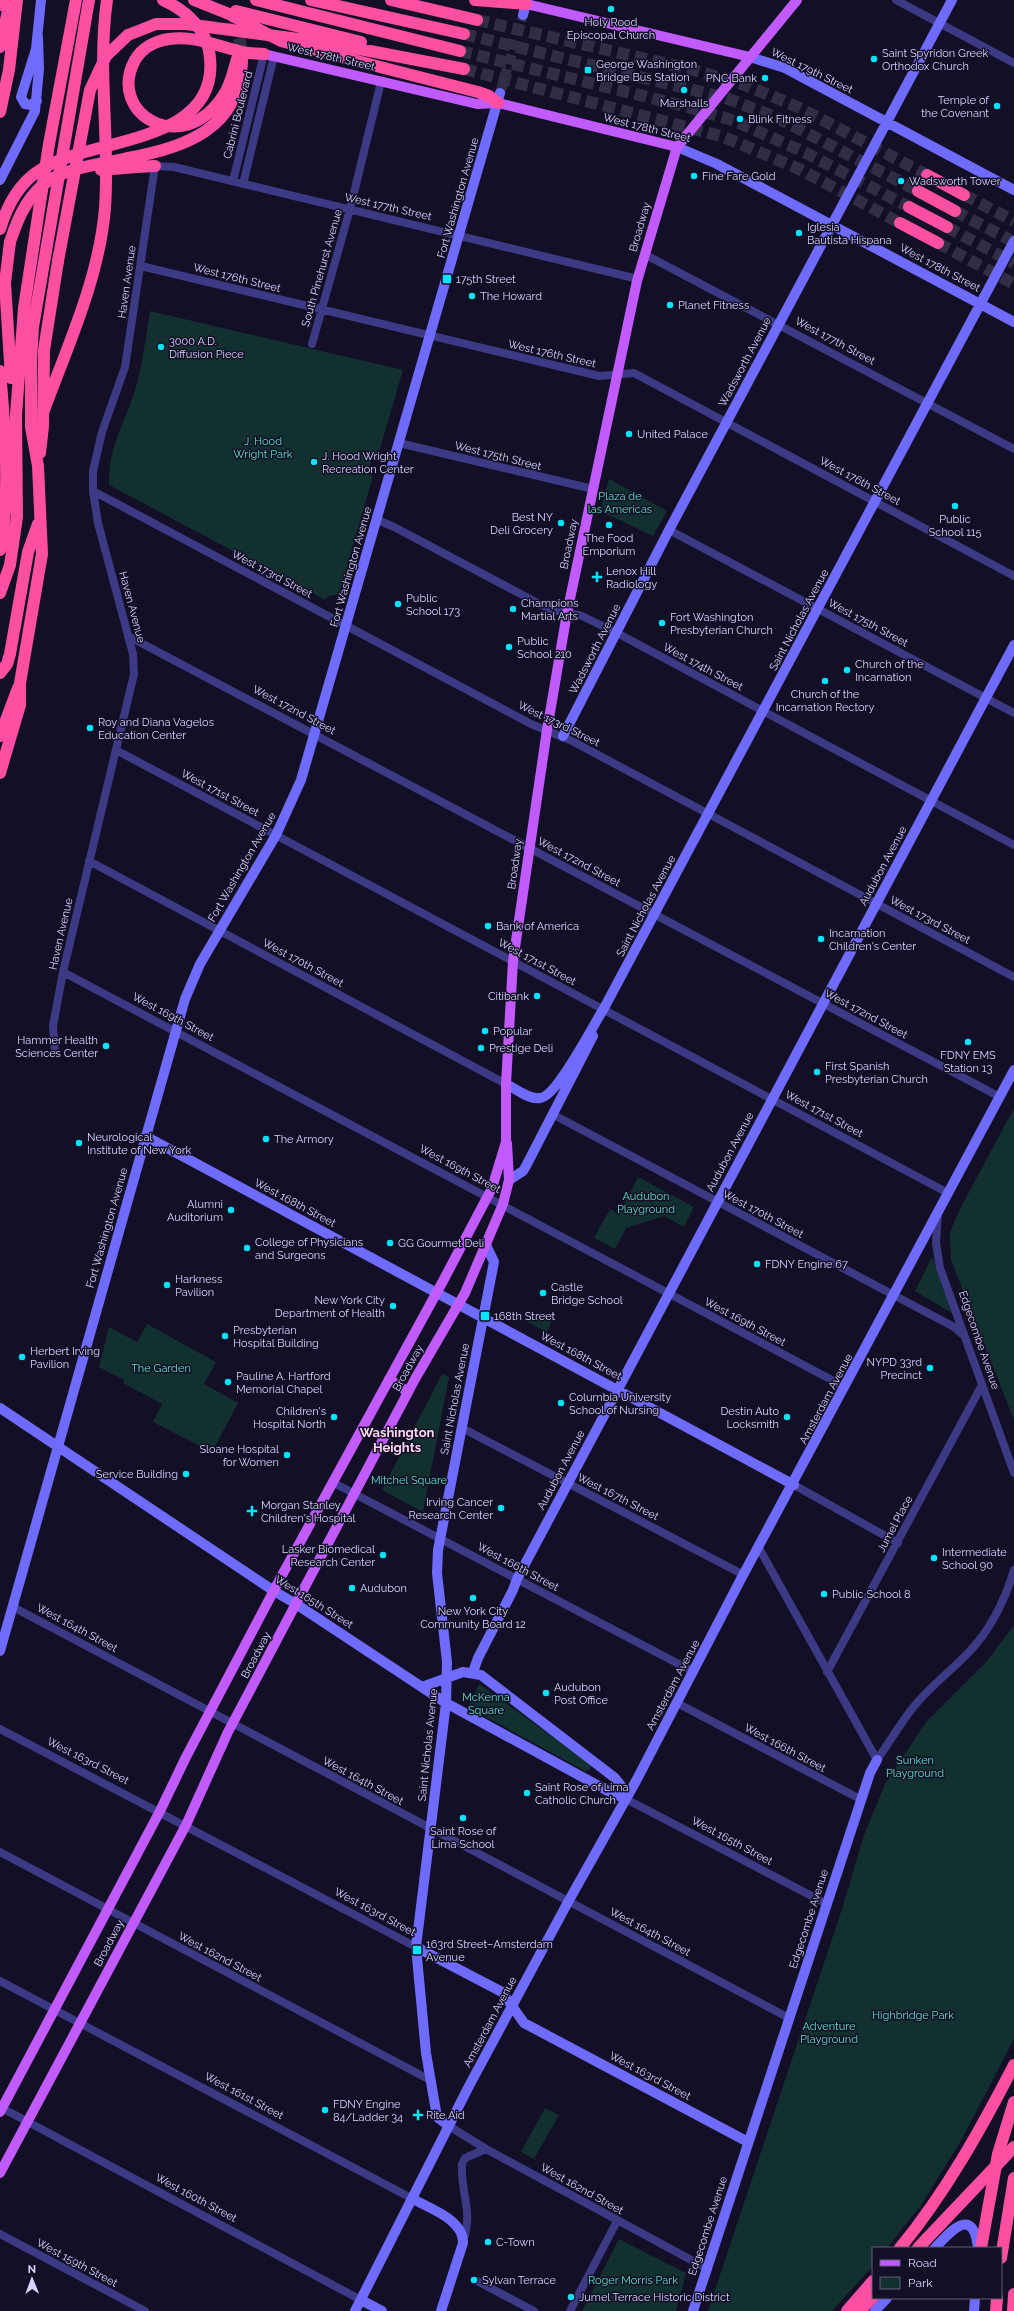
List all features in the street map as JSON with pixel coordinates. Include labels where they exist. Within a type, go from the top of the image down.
[{"type":"highway","points":[[0,5],[1,0]]},
{"type":"highway","points":[[0,47],[10,0]]},
{"type":"highway","points":[[0,112],[9,70],[17,0]]},
{"type":"highway","points":[[0,593],[10,565],[17,517],[16,415],[20,343],[27,285],[76,0]]},
{"type":"highway","points":[[38,466],[31,427],[31,361],[33,327],[89,0]]},
{"type":"highway","points":[[43,413],[89,288],[101,240],[106,192],[104,37],[107,0]]},
{"type":"highway","points":[[0,229],[16,194],[38,171],[70,156],[163,129],[184,117],[199,101],[210,74],[211,60],[208,44],[193,20],[163,0]]},
{"type":"highway","points":[[0,773],[20,705],[20,683],[42,554],[39,519],[38,466],[43,413],[44,350],[58,261],[90,90],[106,56],[128,35],[150,26],[167,23],[186,24],[307,40],[464,70],[234,16],[191,0]]},
{"type":"highway","points":[[194,0],[229,14],[268,35],[297,46],[462,87],[499,98]]},
{"type":"highway","points":[[214,0],[234,16]]},
{"type":"highway","points":[[256,0],[460,51]]},
{"type":"highway","points":[[311,0],[464,34]]},
{"type":"highway","points":[[391,0],[477,20]]},
{"type":"highway","points":[[481,1],[526,6]]},
{"type":"highway","points":[[150,26],[162,25],[179,27],[244,45],[269,55]]},
{"type":"highway","points":[[132,163],[176,147],[209,129],[222,116],[234,97],[240,78],[240,60],[224,96],[206,115],[189,125],[172,127],[155,123],[142,114],[133,101],[129,80],[133,64],[142,51],[158,41],[187,38],[244,52],[269,55]]},
{"type":"highway","points":[[16,415],[11,380],[5,283],[10,242],[21,211],[31,195],[53,178],[77,169],[132,163],[155,166]]},
{"type":"highway","points":[[927,175],[964,194]]},
{"type":"highway","points":[[918,191],[955,211]]},
{"type":"highway","points":[[909,207],[946,227]]},
{"type":"highway","points":[[900,223],[938,243]]},
{"type":"highway","points":[[0,371],[6,467],[5,511],[0,550]]},
{"type":"highway","points":[[0,673],[7,664],[10,654],[28,552],[39,519]]},
{"type":"highway","points":[[0,736],[20,683]]},
{"type":"highway","points":[[901,2247],[938,2198],[966,2154],[1014,2064]]},
{"type":"highway","points":[[979,2247],[998,2154],[1014,2102]]},
{"type":"highway","points":[[919,2247],[1014,2147]]},
{"type":"highway","points":[[1002,2252],[1014,2178]]},
{"type":"highway","points":[[847,2311],[872,2282]]},
{"type":"highway","points":[[1013,2311],[1014,2294]]},
{"type":"highway","points":[[860,2311],[872,2297]]},
{"type":"highway","points":[[996,2311],[997,2299]]},
{"type":"main road","points":[[0,180],[29,124],[36,101],[41,0]]},
{"type":"main road","name":"Broadway","points":[[1,2109],[160,1812],[210,1711],[332,1482],[489,1197],[506,1142],[506,1084],[513,962],[546,730],[567,613],[616,375],[644,254],[677,147],[797,0]]},
{"type":"main road","name":"Wadsworth Avenue","points":[[563,736],[669,530],[952,0]]},
{"type":"main road","name":"West 179th Street","points":[[526,6],[750,57],[778,65],[1014,190]]},
{"type":"main road","points":[[36,101],[32,104],[26,104],[21,96],[38,37]]},
{"type":"main road","name":"West 178th Street","points":[[269,55],[477,104],[499,98],[677,147],[717,164],[1014,322]]},
{"type":"main road","name":"Fort Washington Avenue","points":[[0,1651],[175,1030],[190,986],[220,931],[276,836],[298,789],[378,520],[499,98]]},
{"type":"main road","name":"Saint Nicholas Avenue","points":[[506,1084],[533,1098],[541,1098],[548,1095],[559,1082],[603,1010],[1014,241]]},
{"type":"main road","name":"Audubon Avenue","points":[[473,1672],[478,1658],[513,1590],[517,1579],[567,1483],[618,1390],[771,1098],[877,904],[1014,645]]},
{"type":"main road","name":"Saint Nicholas Avenue","points":[[509,1180],[523,1171],[554,1115],[588,1049],[603,1010]]},
{"type":"main road","name":"Amsterdam Avenue","points":[[355,2311],[449,2126],[512,2007],[568,1902],[626,1799],[1014,1070]]},
{"type":"main road","name":"West 168th Street","points":[[145,1136],[794,1485]]},
{"type":"main road","name":"Broadway","points":[[0,2173],[186,1825],[233,1724],[408,1392],[459,1305],[503,1204],[509,1180],[508,1147],[506,1142]]},
{"type":"main road","name":"Saint Nicholas Avenue","points":[[449,2126],[437,2117],[430,2080],[416,1947],[446,1703],[446,1680],[437,1573],[439,1537],[494,1262],[486,1245]]},
{"type":"main road","points":[[389,1379],[408,1392]]},
{"type":"main road","name":"West 165th Street","points":[[0,1408],[274,1592],[296,1604],[446,1703],[602,1788],[626,1799]]},
{"type":"main road","points":[[422,1687],[446,1680],[463,1672],[473,1672],[481,1675],[615,1778],[623,1788],[626,1799]]},
{"type":"main road","name":"Edgecombe Avenue","points":[[693,2311],[870,1774],[877,1760]]},
{"type":"main road","name":"West 163rd Street","points":[[416,1947],[502,1992],[524,2023],[748,2142]]},
{"type":"main road","name":"West 161st Street","points":[[413,2199],[458,2226],[461,2230],[463,2243]]},
{"type":"main road","points":[[935,2247],[953,2228],[962,2225],[969,2226],[974,2230],[979,2247]]},
{"type":"main road","points":[[441,2311],[463,2243]]},
{"type":"main road","points":[[875,2311],[886,2299]]},
{"type":"main road","points":[[974,2311],[975,2299]]},
{"type":"main road","name":"West 160th Street","points":[[361,2300],[382,2311]]},
{"type":"street","name":"West 179th Street","points":[[514,0],[526,6]]},
{"type":"street","points":[[896,0],[1014,63]]},
{"type":"street","name":"Cabrini Boulevard","points":[[233,182],[269,55]]},
{"type":"street","name":"Cabrini Boulevard","points":[[243,184],[269,55]]},
{"type":"street","name":"South Pinehurst Avenue","points":[[312,344],[350,210],[382,82]]},
{"type":"street","name":"West 177th Street","points":[[155,166],[174,167],[638,279]]},
{"type":"street","name":"Haven Avenue","points":[[55,1053],[53,1026],[63,972],[116,750],[134,667],[128,636],[98,523],[93,491],[93,471],[96,450],[125,367],[155,166]]},
{"type":"street","name":"West 177th Street","points":[[644,254],[1014,449]]},
{"type":"street","name":"West 176th Street","points":[[141,266],[599,376],[634,373],[1014,576]]},
{"type":"street","name":"West 175th Street","points":[[399,444],[593,489]]},
{"type":"street","name":"West 173rd Street","points":[[93,491],[546,730],[563,736],[1014,977]]},
{"type":"street","name":"West 174th Street","points":[[378,520],[396,528],[549,609],[582,616],[617,633],[1014,845]]},
{"type":"street","name":"West 175th Street","points":[[669,530],[1014,713]]},
{"type":"street","name":"West 172nd Street","points":[[128,636],[1000,1098]]},
{"type":"street","name":"West 171st Street","points":[[116,750],[948,1193]]},
{"type":"street","name":"West 170th Street","points":[[89,861],[506,1084]]},
{"type":"street","name":"West 169th Street","points":[[63,972],[503,1204],[668,1295],[846,1387]]},
{"type":"street","name":"West 170th Street","points":[[554,1115],[894,1296],[954,1326],[962,1334]]},
{"type":"street","name":"Edgecombe Avenue","points":[[938,1212],[937,1254],[961,1322],[962,1334],[1014,1473]]},
{"type":"street","name":"Jumel Place","points":[[827,1672],[982,1385]]},
{"type":"street","name":"West 167th Street","points":[[462,1428],[744,1575]]},
{"type":"street","name":"West 166th Street","points":[[332,1482],[354,1495],[439,1537],[694,1672]]},
{"type":"street","name":"West 168th Street","points":[[794,1485],[898,1542]]},
{"type":"street","points":[[759,1548],[877,1760]]},
{"type":"street","name":"Edgecombe Avenue","points":[[877,1760],[912,1710],[936,1683],[969,1652],[982,1636],[999,1609],[1014,1570]]},
{"type":"street","name":"West 164th Street","points":[[13,1607],[789,2018]]},
{"type":"street","name":"West 166th Street","points":[[677,1703],[862,1800]]},
{"type":"street","name":"West 163rd Street","points":[[0,1729],[186,1825],[416,1947]]},
{"type":"street","name":"West 165th Street","points":[[626,1799],[827,1904]]},
{"type":"street","name":"West 162nd Street","points":[[0,1852],[430,2080]]},
{"type":"street","name":"West 161st Street","points":[[0,1981],[413,2199]]},
{"type":"street","name":"West 160th Street","points":[[1,2109],[27,2121],[361,2300]]},
{"type":"street","name":"West 162nd Street","points":[[449,2126],[486,2149],[618,2222],[706,2268]]},
{"type":"street","points":[[463,2243],[468,2228],[469,2211],[462,2164],[465,2158],[486,2149]]},
{"type":"street","points":[[570,2311],[618,2222]]},
{"type":"street","name":"West 159th Street","points":[[0,2234],[144,2311]]},
{"type":"street","points":[[477,2281],[534,2311]]},
{"type":"green space","name":"J. Hood Wright Park","points":[[150,311],[403,370],[377,459],[372,458],[367,474],[373,476],[339,594],[329,596],[325,600],[109,485],[115,444],[137,383]]},
{"type":"green space","name":"Plaza de las Americas","points":[[609,479],[667,511],[653,536],[600,511]]},
{"type":"green space","points":[[1014,1108],[1014,1420],[951,1260],[950,1232],[959,1211]]},
{"type":"green space","name":"Audubon Playground","points":[[638,1177],[694,1207],[684,1227],[664,1216],[626,1228],[615,1249],[594,1238],[610,1209],[619,1214]]},
{"type":"green space","points":[[932,1257],[952,1313],[915,1291]]},
{"type":"green space","points":[[536,1312],[552,1321],[547,1332],[527,1322]]},
{"type":"green space","name":"The Garden","points":[[147,1324],[216,1362],[204,1384],[238,1403],[212,1452],[153,1422],[162,1404],[123,1383],[124,1380],[99,1367],[109,1327],[137,1342]]},
{"type":"green space","name":"Mitchel Square","points":[[442,1374],[449,1377],[423,1512],[382,1490]]},
{"type":"green space","name":"Highbridge Park","points":[[1014,1625],[1014,2039],[962,2139],[922,2204],[888,2247],[872,2247],[872,2267],[832,2311],[708,2311],[842,1909],[864,1835],[885,1784],[926,1722],[987,1661]]},
{"type":"green space","name":"McKenna Square","points":[[479,1684],[587,1761],[591,1766],[589,1770],[585,1771],[468,1707]]},
{"type":"green space","points":[[545,2108],[559,2115],[534,2159],[521,2152]]},
{"type":"green space","name":"Roger Morris Park","points":[[619,2239],[686,2273],[676,2311],[582,2311]]},
{"type":"tunnel","points":[[500,93],[523,15]]},
{"type":"tunnel","points":[[477,20],[694,70],[745,85],[798,107],[927,175]]},
{"type":"tunnel","points":[[231,21],[240,41],[242,61]]},
{"type":"tunnel","points":[[464,34],[726,98],[778,118],[918,191]]},
{"type":"tunnel","points":[[460,51],[688,107],[735,121],[806,153],[909,207]]},
{"type":"tunnel","points":[[464,69],[724,137],[799,169],[900,223]]},
{"type":"tunnel","points":[[964,195],[1014,221]]},
{"type":"tunnel","points":[[955,211],[1014,242]]},
{"type":"tunnel","points":[[947,227],[1014,263]]},
{"type":"tunnel","points":[[938,243],[1014,284]]},
{"type":"place","name":"Holy Rood Episcopal Church","points":[[611,9]]},
{"type":"place","name":"Saint Spyridon Greek Orthodox Church","points":[[874,59]]},
{"type":"place","name":"George Washington Bridge Bus Station","points":[[588,70]]},
{"type":"place","name":"PNC Bank","points":[[765,78]]},
{"type":"place","name":"Marshalls","points":[[684,90]]},
{"type":"place","name":"Temple of the Covenant","points":[[997,106]]},
{"type":"place","name":"Blink Fitness","points":[[740,119]]},
{"type":"place","name":"Fine Fare Gold","points":[[694,176]]},
{"type":"place","name":"Wadsworth Tower","points":[[901,181]]},
{"type":"place","name":"Iglesia Bautista Hispana","points":[[799,233]]},
{"type":"place","name":"175th Street","points":[[447,279]]},
{"type":"place","name":"The Howard","points":[[472,296]]},
{"type":"place","name":"Planet Fitness","points":[[670,305]]},
{"type":"place","name":"3000 A.D. Diffusion Piece","points":[[161,347]]},
{"type":"place","name":"United Palace","points":[[629,434]]},
{"type":"place","name":"J. Hood Wright Recreation Center","points":[[314,462]]},
{"type":"place","name":"Public School 115","points":[[955,506]]},
{"type":"place","name":"Best NY Deli Grocery","points":[[561,523]]},
{"type":"place","name":"The Food Emporium","points":[[609,525]]},
{"type":"place","name":"Lenox Hill Radiology","points":[[597,577]]},
{"type":"place","name":"Public School 173","points":[[398,604]]},
{"type":"place","name":"Champions Martial Arts","points":[[513,609]]},
{"type":"place","name":"Fort Washington Presbyterian Church","points":[[662,623]]},
{"type":"place","name":"Public School 210","points":[[509,647]]},
{"type":"place","name":"Church of the Incarnation","points":[[847,670]]},
{"type":"place","name":"Church of the Incarnation Rectory","points":[[825,681]]},
{"type":"place","name":"Roy and Diana Vagelos Education Center","points":[[90,728]]},
{"type":"place","name":"Bank of America","points":[[488,926]]},
{"type":"place","name":"Incarnation Children's Center","points":[[821,939]]},
{"type":"place","name":"Citibank","points":[[537,996]]},
{"type":"place","name":"Popular","points":[[485,1031]]},
{"type":"place","name":"FDNY EMS Station 13","points":[[968,1042]]},
{"type":"place","name":"Hammer Health Sciences Center","points":[[106,1046]]},
{"type":"place","name":"Prestige Deli","points":[[481,1048]]},
{"type":"place","name":"First Spanish Presbyterian Church","points":[[817,1072]]},
{"type":"place","name":"The Armory","points":[[266,1139]]},
{"type":"place","name":"Neurological Institute of New York","points":[[79,1143]]},
{"type":"place","name":"Alumni Auditorium","points":[[231,1210]]},
{"type":"place","name":"GG Gourmet Deli","points":[[390,1243]]},
{"type":"place","name":"College of Physicians and Surgeons","points":[[247,1248]]},
{"type":"place","name":"FDNY Engine 67","points":[[757,1264]]},
{"type":"place","name":"Harkness Pavilion","points":[[167,1285]]},
{"type":"place","name":"Castle Bridge School","points":[[543,1293]]},
{"type":"place","name":"New York City Department of Health","points":[[393,1306]]},
{"type":"place","name":"168th Street","points":[[485,1316]]},
{"type":"place","name":"Presbyterian Hospital Building","points":[[225,1336]]},
{"type":"place","name":"Herbert Irving Pavilion","points":[[22,1357]]},
{"type":"place","name":"NYPD 33rd Precinct","points":[[930,1368]]},
{"type":"place","name":"Pauline A. Hartford Memorial Chapel","points":[[228,1382]]},
{"type":"place","name":"Columbia University School of Nursing","points":[[561,1403]]},
{"type":"place","name":"Children's Hospital North","points":[[334,1417]]},
{"type":"place","name":"Destin Auto Locksmith","points":[[787,1417]]},
{"type":"place","name":"Sloane Hospital for Women","points":[[287,1455]]},
{"type":"place","name":"Service Building","points":[[186,1474]]},
{"type":"place","name":"Irving Cancer Research Center","points":[[501,1508]]},
{"type":"place","name":"Morgan Stanley Children's Hospital","points":[[252,1511]]},
{"type":"place","name":"Lasker Biomedical Research Center","points":[[383,1555]]},
{"type":"place","name":"Intermediate School 90","points":[[934,1558]]},
{"type":"place","name":"Audubon","points":[[352,1588]]},
{"type":"place","name":"Public School 8","points":[[824,1594]]},
{"type":"place","name":"New York City Community Board 12","points":[[473,1598]]},
{"type":"place","name":"Audubon Post Office","points":[[546,1693]]},
{"type":"place","name":"Saint Rose of Lima Catholic Church","points":[[527,1793]]},
{"type":"place","name":"Saint Rose of Lima School","points":[[463,1818]]},
{"type":"place","name":"163rd Street–Amsterdam Avenue","points":[[417,1950]]},
{"type":"place","name":"FDNY Engine 84/Ladder 34","points":[[325,2110]]},
{"type":"place","name":"Rite Aid","points":[[418,2115]]},
{"type":"place","name":"C-Town","points":[[488,2242]]},
{"type":"place","name":"Sylvan Terrace","points":[[474,2280]]},
{"type":"place","name":"Jumel Terrace Historic District","points":[[571,2297]]},
{"type":"district","name":"Washington Heights","points":[[397,1440]]},
{"type":"park label","name":"Sunken Playground","points":[[915,1766]]},
{"type":"park label","name":"Adventure Playground","points":[[829,2032]]}]
